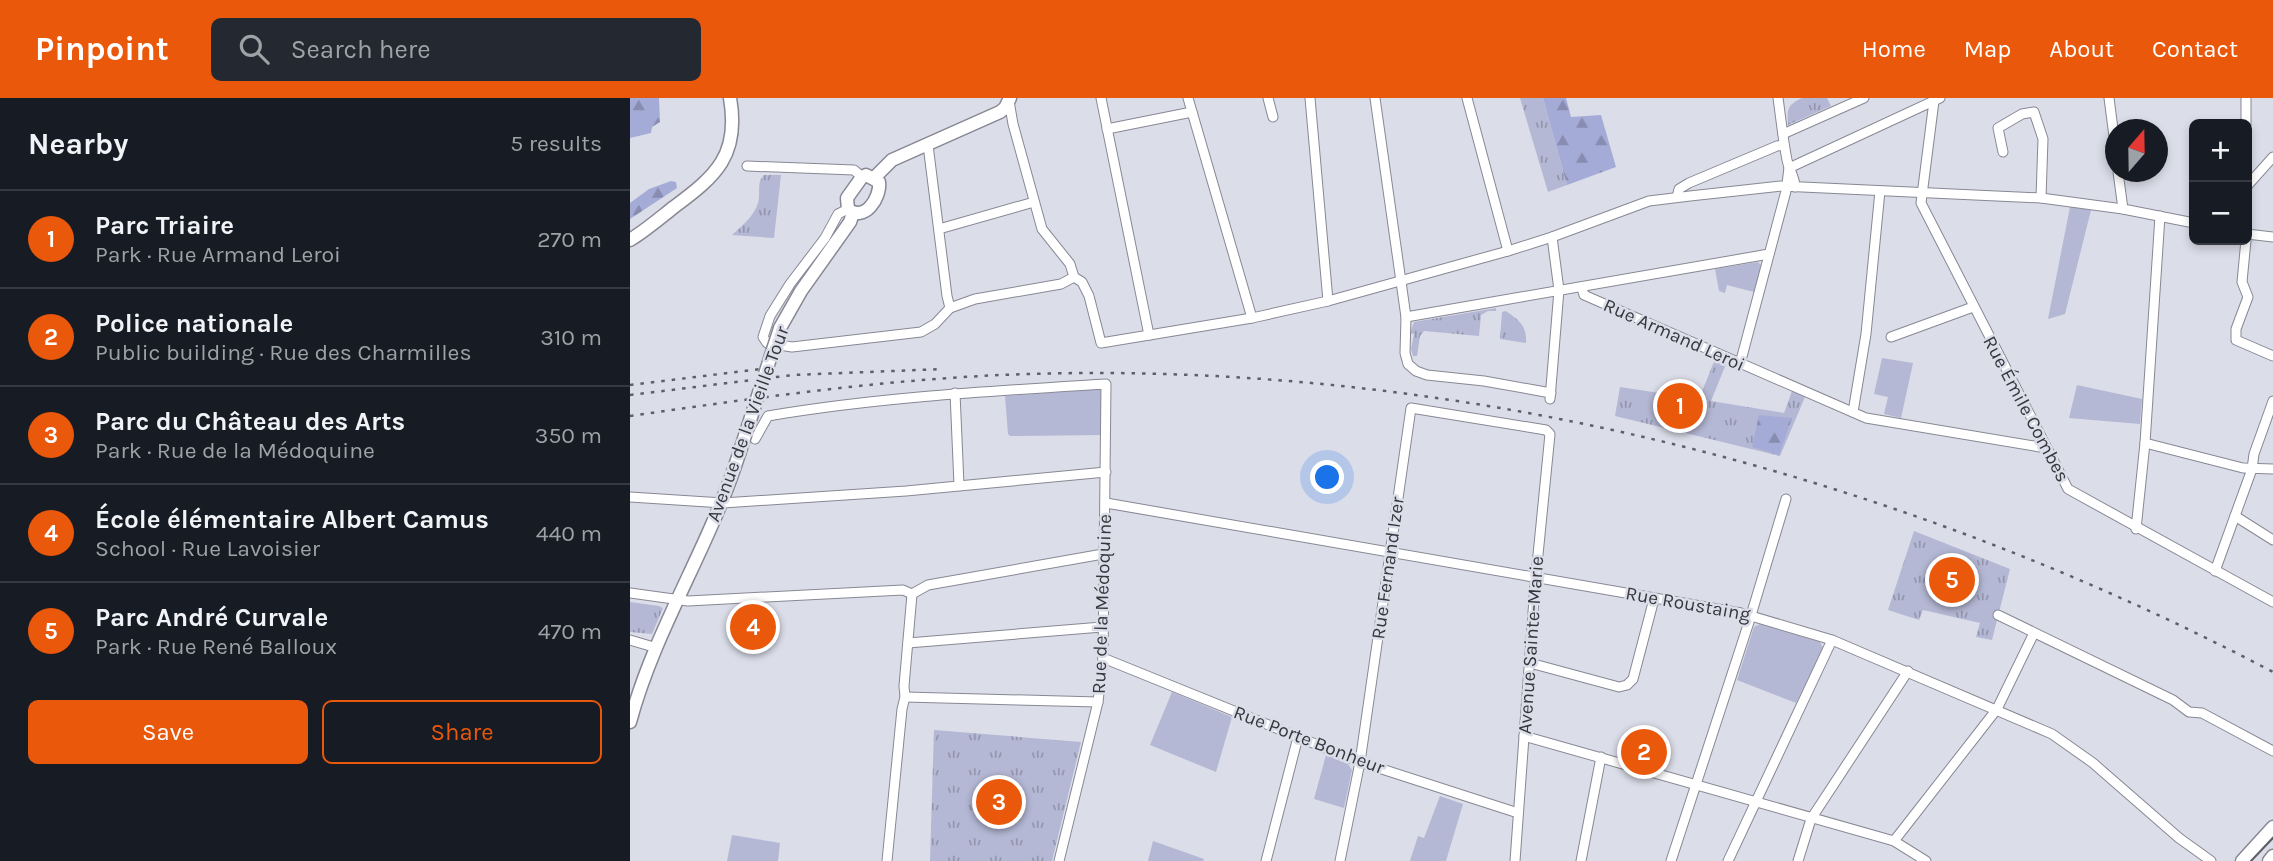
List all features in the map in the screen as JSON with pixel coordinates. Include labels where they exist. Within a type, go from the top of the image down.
[{"type":"street","points":[[630,240],[705,184],[717,170],[730,142],[730,98]]},
{"type":"street","points":[[1101,98],[1149,335]]},
{"type":"street","points":[[1188,98],[1252,318]]},
{"type":"street","points":[[1268,98],[1273,117]]},
{"type":"street","points":[[1310,98],[1328,301]]},
{"type":"street","points":[[1375,98],[1406,317],[1405,353],[1408,364],[1416,371],[1427,375],[1484,381],[1550,396],[1559,290],[1552,237]]},
{"type":"street","points":[[1467,98],[1508,251]]},
{"type":"street","points":[[1783,134],[1864,98]]},
{"type":"street","points":[[2109,98],[2112,119]]},
{"type":"street","points":[[2246,98],[2246,119]]},
{"type":"street","points":[[868,177],[892,160],[1000,112],[1010,99]]},
{"type":"street","points":[[1010,99],[1013,124],[1042,229],[1070,264],[1074,277],[1082,282],[1089,296],[1101,343],[1252,318],[1328,301],[1508,251],[1648,201],[1677,197],[1790,187],[2041,198],[2123,209],[2189,222]]},
{"type":"street","points":[[1740,364],[1769,254],[1790,187],[1795,180],[1789,168],[1784,145],[1780,99]]},
{"type":"street","points":[[1789,168],[1937,99]]},
{"type":"street","points":[[1921,193],[1937,99]]},
{"type":"street","points":[[1107,129],[1192,111]]},
{"type":"street","points":[[2003,152],[1998,128],[2022,114],[2034,112],[2043,139],[2041,198]]},
{"type":"street","points":[[928,145],[950,308]]},
{"type":"street","points":[[1677,197],[1679,189],[1689,183],[1784,145]]},
{"type":"street","points":[[2251,182],[2273,157]]},
{"type":"street","points":[[747,166],[854,170],[879,182],[879,192],[867,211],[859,214],[850,211],[838,214],[825,238],[770,316],[763,337],[767,343],[792,346],[921,332],[935,324],[950,308],[975,299],[1061,284],[1074,277]]},
{"type":"street","name":"Avenue de la Vieille Tour","points":[[630,722],[633,702],[723,503],[780,328],[849,222],[847,198],[868,177]]},
{"type":"street","points":[[2119,182],[2123,209]]},
{"type":"street","points":[[1853,412],[1866,334],[1880,191]]},
{"type":"street","name":"Rue Émile Combes","points":[[1921,193],[1921,203],[2068,489],[2273,602]]},
{"type":"street","points":[[939,229],[1034,202]]},
{"type":"street","points":[[2136,528],[2145,443],[2160,216]]},
{"type":"street","points":[[2252,235],[2273,237]]},
{"type":"street","points":[[2246,245],[2242,282],[2248,297],[2236,329],[2236,340],[2273,356]]},
{"type":"street","points":[[1582,288],[1769,254]]},
{"type":"street","name":"Rue Armand Leroi","points":[[1406,317],[1582,288],[1584,295],[1866,418],[2046,448]]},
{"type":"street","points":[[1891,337],[1973,307]]},
{"type":"street","name":"Rue de la Médoquine","points":[[955,393],[1106,384],[1103,658],[1098,702],[1059,861]]},
{"type":"street","points":[[755,439],[768,416],[865,401],[955,393],[959,485]]},
{"type":"street","points":[[2215,571],[2273,401]]},
{"type":"street","name":"Rue Fernand Izer","points":[[1340,861],[1360,762],[1411,408],[1546,430]]},
{"type":"street","name":"Avenue Sainte-Marie","points":[[1514,861],[1550,434],[1546,430]]},
{"type":"street","points":[[2145,443],[2252,469],[2273,469]]},
{"type":"street","points":[[630,497],[723,503],[1106,472]]},
{"type":"street","points":[[1671,861],[1786,499]]},
{"type":"street","name":"Rue Roustaing","points":[[1106,502],[1751,615],[1832,640],[2052,734],[2076,750],[2179,838],[2211,861]]},
{"type":"street","points":[[2235,516],[2273,540]]},
{"type":"street","points":[[912,594],[928,585],[1103,554]]},
{"type":"street","points":[[630,593],[679,600],[903,590],[912,594]]},
{"type":"street","points":[[887,861],[905,697],[912,594]]},
{"type":"street","points":[[1530,663],[1619,687],[1628,685],[1633,679],[1654,598]]},
{"type":"street","points":[[1998,615],[2173,700],[2189,712],[2202,713],[2273,751]]},
{"type":"street","points":[[908,643],[1102,626]]},
{"type":"street","points":[[1894,841],[1997,709],[2035,633]]},
{"type":"street","points":[[630,640],[657,648]]},
{"type":"street","points":[[1728,861],[1832,640]]},
{"type":"street","name":"Rue Porte Bonheur","points":[[1103,658],[1360,762],[1518,813]]},
{"type":"street","points":[[1798,861],[1811,819],[1908,671]]},
{"type":"street","points":[[905,697],[1098,702]]},
{"type":"street","points":[[1524,736],[1894,841],[1926,861]]},
{"type":"street","points":[[1266,861],[1298,737]]},
{"type":"street","points":[[1581,861],[1601,757]]},
{"type":"street","points":[[2242,861],[2273,827]]},
{"type":"street","points":[[2269,861],[2273,856]]},
{"type":"green space","points":[[630,98],[659,98],[660,122],[652,127],[651,133],[630,138]]},
{"type":"green space","points":[[1520,98],[1543,98],[1567,185],[1548,192]]},
{"type":"green space","points":[[1543,98],[1566,98],[1571,117],[1601,115],[1616,167],[1567,185]]},
{"type":"green space","points":[[1802,98],[1827,98],[1831,106],[1788,125],[1789,108]]},
{"type":"green space","points":[[764,175],[781,175],[774,238],[732,235],[756,208],[760,181]]},
{"type":"green space","points":[[671,181],[676,182],[677,188],[630,219],[630,203],[649,189]]},
{"type":"green space","points":[[2070,207],[2091,210],[2065,314],[2048,319]]},
{"type":"green space","points":[[1758,262],[1761,265],[1754,292],[1727,285],[1725,293],[1719,291],[1715,269]]},
{"type":"green space","points":[[1496,308],[1496,311],[1481,315],[1479,336],[1424,331],[1420,336],[1417,356],[1413,356],[1411,349],[1414,334],[1410,333],[1414,322]]},
{"type":"green space","points":[[1506,311],[1521,324],[1526,343],[1500,339],[1502,312]]},
{"type":"green space","points":[[1882,358],[1913,363],[1901,418],[1884,414],[1888,397],[1874,394]]},
{"type":"green space","points":[[1715,359],[1726,364],[1711,401],[1784,413],[1792,391],[1805,397],[1780,456],[1615,416],[1620,387],[1699,399]]},
{"type":"green space","points":[[2077,385],[2142,399],[2140,424],[2069,418]]},
{"type":"green space","points":[[1622,388],[1693,399],[1676,404],[1657,403],[1621,393]]},
{"type":"green space","points":[[1101,389],[1102,435],[1008,434],[1005,396]]},
{"type":"green space","points":[[1759,415],[1792,418],[1779,455],[1752,447]]},
{"type":"green space","points":[[1914,531],[2010,569],[1992,640],[1976,637],[1980,623],[1923,610],[1919,620],[1888,610]]},
{"type":"green space","points":[[630,602],[663,608],[652,634],[630,632]]},
{"type":"green space","points":[[1760,624],[1820,642],[1823,648],[1796,703],[1737,680],[1754,627]]},
{"type":"green space","points":[[1172,692],[1232,717],[1216,772],[1150,745]]},
{"type":"green space","points":[[934,730],[1081,742],[1052,861],[930,861]]},
{"type":"green space","points":[[1326,755],[1348,764],[1352,770],[1344,808],[1314,799]]},
{"type":"green space","points":[[1440,796],[1463,804],[1446,861],[1410,861],[1418,836],[1424,838]]},
{"type":"green space","points":[[732,835],[780,843],[778,861],[727,861]]},
{"type":"green space","points":[[1153,841],[1204,859],[1148,861]]},
{"type":"tram line","points":[[2251,861],[2273,838]]},
{"type":"railway","points":[[630,385],[769,368]]},
{"type":"railway","points":[[630,395],[793,375],[943,369]]},
{"type":"railway","points":[[630,416],[878,384],[1028,374],[1189,375],[1350,387],[1511,410],[1669,443],[1825,486],[1979,539],[2128,601],[2273,672]]},
{"type":"place","name":"Parc Triaire","points":[[1680,406]]},
{"type":"place","name":"Parc André Curvale","points":[[1952,580]]},
{"type":"place","name":"École élémentaire Albert Camus","points":[[753,627]]},
{"type":"place","name":"Police nationale","points":[[1644,752]]},
{"type":"place","name":"Parc du Château des Arts","points":[[999,802]]}]
